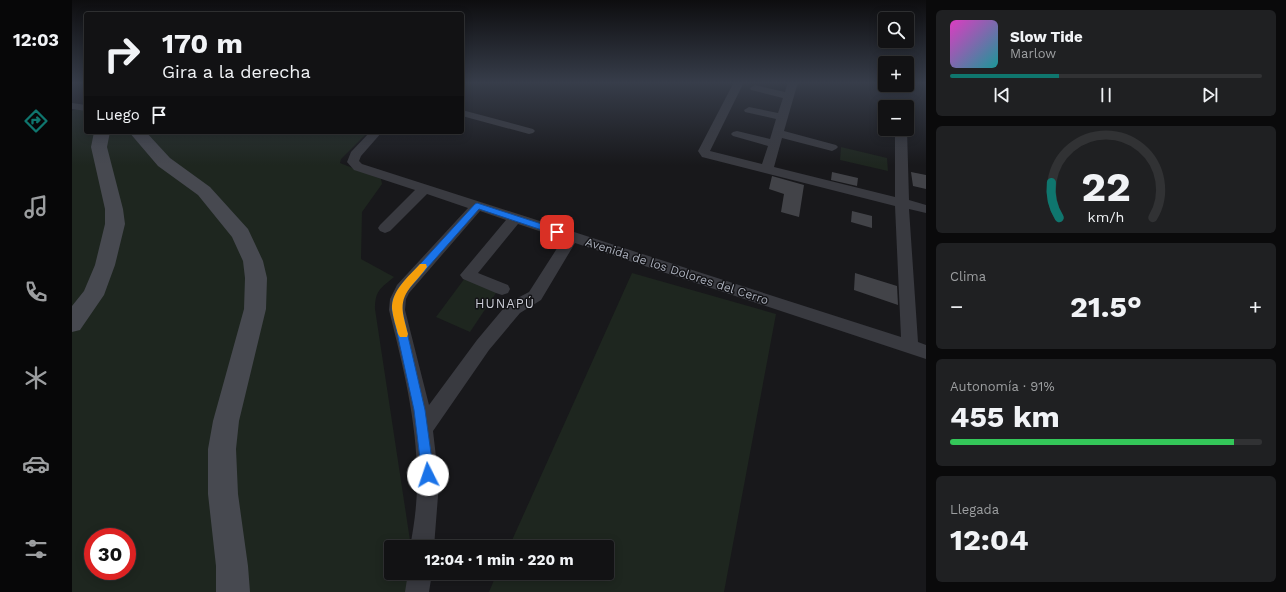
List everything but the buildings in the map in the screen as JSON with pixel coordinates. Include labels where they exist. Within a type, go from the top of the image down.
[{"type":"street","points":[[725,110],[704,151],[710,156],[926,209]]},
{"type":"street","points":[[749,110],[782,117]]},
{"type":"street","points":[[767,169],[784,110]]},
{"type":"street","points":[[464,114],[529,131]]},
{"type":"street","points":[[72,323],[92,295],[105,265],[115,224],[109,182],[99,147],[102,134]]},
{"type":"street","points":[[139,134],[164,162],[204,191],[241,234],[253,261],[256,278],[255,309],[226,421],[222,449],[223,494],[232,566],[233,592]]},
{"type":"street","name":"Avenida de los Dolores del Cerro","points":[[374,134],[355,155],[353,159],[355,165],[424,189],[926,352]]},
{"type":"street","points":[[737,134],[832,147]]},
{"type":"street","points":[[901,136],[902,203],[910,347]]},
{"type":"street","points":[[385,228],[424,189]]},
{"type":"street","points":[[423,540],[428,488],[427,462],[423,429],[409,358],[397,310],[398,299],[403,288],[477,206]]},
{"type":"street","points":[[502,289],[468,275],[515,218]]},
{"type":"street","points":[[423,429],[483,345],[514,308],[535,296],[571,237]]},
{"type":"street","points":[[417,592],[419,580]]},
{"type":"shaded area","points":[[84,110],[84,134],[366,134],[341,159],[340,163],[381,179],[382,184],[362,212],[361,259],[394,277],[382,287],[378,293],[375,309],[410,540],[384,540],[384,580],[416,580],[417,592],[72,592],[72,111]]},
{"type":"shaded area","points":[[841,147],[887,158],[888,171],[840,160]]},
{"type":"shaded area","points":[[632,273],[776,314],[724,592],[489,592],[494,580],[614,580],[614,540],[512,540]]},
{"type":"shaded area","points":[[465,278],[498,290],[470,332],[436,317]]},
{"type":"slow traffic","points":[[403,334],[397,310],[398,299],[403,288],[423,267]]},
{"type":"district","name":"HUNAPÚ","points":[[505,303]]},
{"type":"route","points":[[428,475],[420,410],[397,310],[398,299],[403,288],[477,206],[557,232]]}]
